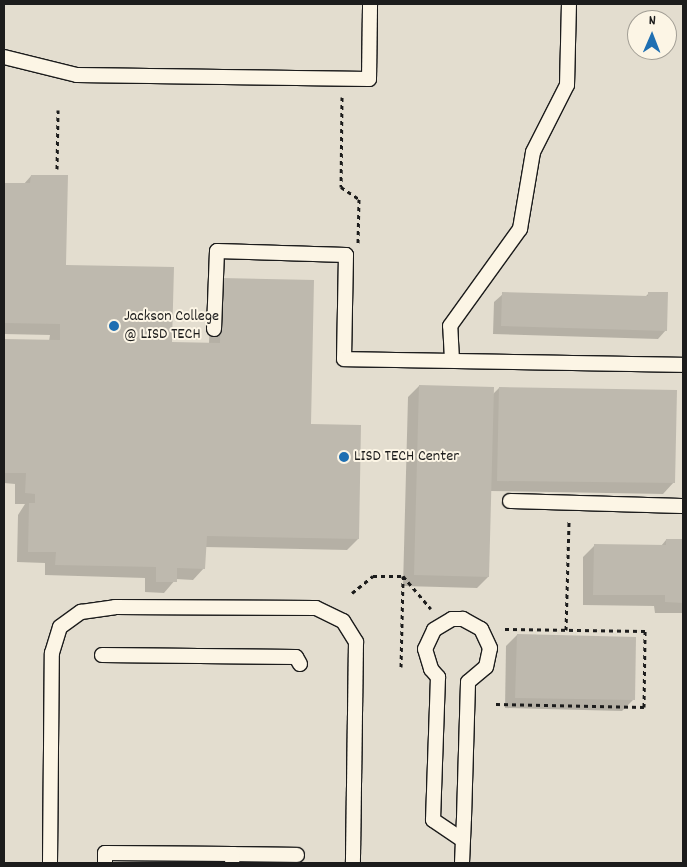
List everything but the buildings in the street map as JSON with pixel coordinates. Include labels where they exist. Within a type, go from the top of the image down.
[{"type":"lane","points":[[4,57],[77,75],[369,79],[370,4]]},
{"type":"lane","points":[[452,360],[450,326],[520,229],[534,152],[567,85],[569,4]]},
{"type":"lane","points":[[214,329],[218,251],[346,255],[344,359],[683,365]]},
{"type":"lane","points":[[510,502],[683,506]]},
{"type":"lane","points":[[50,863],[52,654],[60,627],[81,612],[115,607],[316,608],[343,621],[356,642],[353,863]]},
{"type":"lane","points":[[462,863],[463,840],[468,682],[486,667],[490,648],[482,629],[463,619],[452,619],[434,630],[425,649],[428,664],[438,677],[433,820],[463,840]]},
{"type":"lane","points":[[102,655],[296,657],[300,664]]},
{"type":"lane","points":[[105,863],[105,853],[233,859],[296,855]]},
{"type":"path","points":[[342,78],[341,187],[359,200],[358,246]]},
{"type":"path","points":[[57,169],[58,110]]},
{"type":"path","points":[[566,630],[569,513]]},
{"type":"path","points":[[352,593],[373,576],[403,576],[431,609]]},
{"type":"path","points":[[401,667],[403,576]]},
{"type":"path","points":[[496,704],[644,707],[645,632],[498,629]]},
{"type":"shaded area","name":"LISD TECH Center","points":[[4,4],[683,4],[683,863],[4,863]]},
{"type":"place","name":"Jackson College @ LISD TECH","points":[[114,326]]},
{"type":"place","name":"LISD TECH Center","points":[[344,457]]}]
